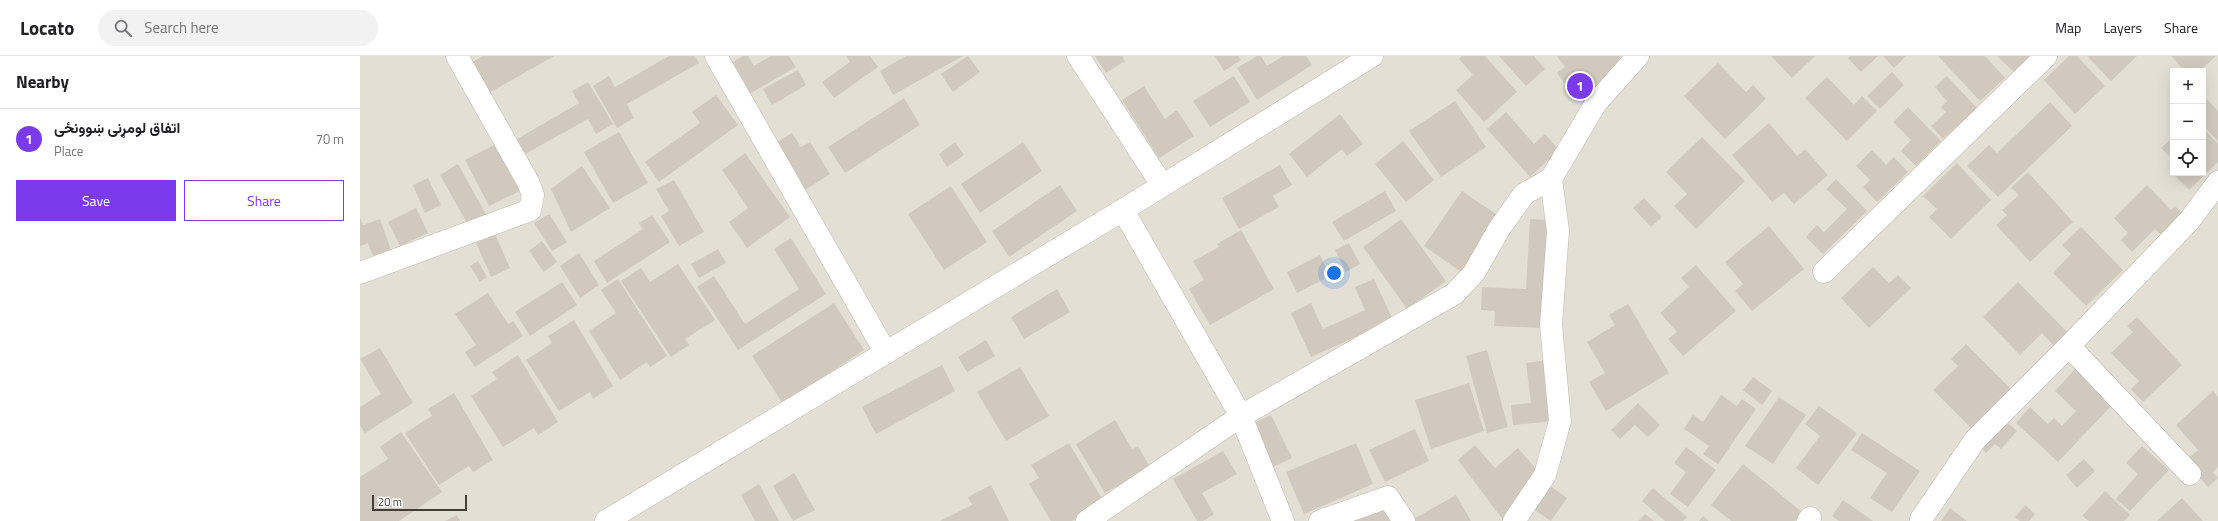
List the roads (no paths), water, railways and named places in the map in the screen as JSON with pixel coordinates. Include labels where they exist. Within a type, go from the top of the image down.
[{"type":"street","points":[[360,273],[530,210],[533,195],[528,182],[457,56]]},
{"type":"street","points":[[716,56],[886,353]]},
{"type":"street","points":[[1078,56],[1162,185]]},
{"type":"street","points":[[606,521],[1123,210],[1372,56]]},
{"type":"street","points":[[1087,521],[1241,416],[1454,294],[1474,273],[1499,229],[1524,194],[1551,179],[1596,103],[1638,56]]},
{"type":"street","points":[[1824,272],[2046,56]]},
{"type":"street","points":[[1514,521],[1545,475],[1560,421],[1551,325],[1558,231],[1551,179]]},
{"type":"street","points":[[1921,519],[1975,440],[2069,346],[2189,221],[2218,182]]},
{"type":"street","points":[[1123,210],[1241,416],[1283,521]]},
{"type":"street","points":[[2069,346],[2190,474]]},
{"type":"street","points":[[1320,521],[1388,497],[1404,521]]},
{"type":"place","name":"اتفاق لومړنی ښوونځی","points":[[1580,86]]}]
